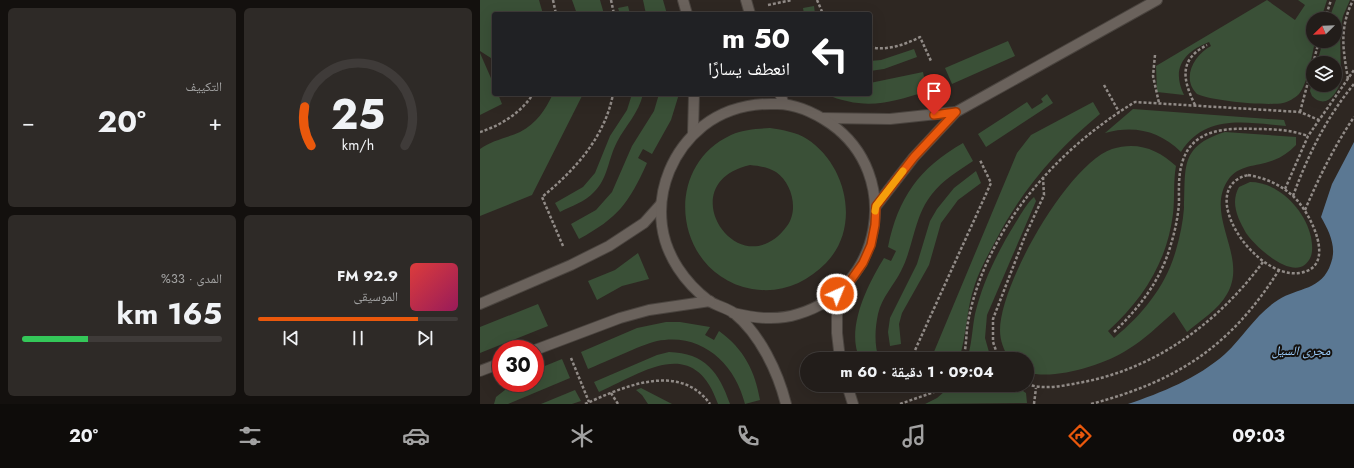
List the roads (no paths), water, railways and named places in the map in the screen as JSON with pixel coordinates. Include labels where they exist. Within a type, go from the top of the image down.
[{"type":"street","points":[[683,0],[686,12]]},
{"type":"street","points":[[746,0],[749,12]]},
{"type":"street","points":[[876,206],[914,157],[956,112],[1157,0]]},
{"type":"street","points":[[693,134],[694,96]]},
{"type":"street","points":[[781,96],[784,104]]},
{"type":"street","points":[[760,104],[784,104],[804,109],[837,128],[860,155],[873,188],[876,206],[875,225],[871,245],[863,263],[851,280],[837,294],[819,306],[798,314],[777,318],[754,318],[733,313],[710,301],[688,281],[678,269],[668,249],[662,227],[661,204],[666,178],[677,154],[693,134],[713,118],[735,108],[760,104]]},
{"type":"street","points":[[822,118],[890,118],[956,112]]},
{"type":"street","points":[[480,304],[570,265],[627,235],[644,223],[661,204]]},
{"type":"street","points":[[837,294],[837,333],[839,352]]},
{"type":"street","points":[[544,346],[620,318],[649,310],[710,301]]},
{"type":"street","points":[[733,313],[747,327],[766,355],[778,380],[786,404]]},
{"type":"street","points":[[480,371],[492,366]]},
{"type":"street","points":[[850,392],[854,404]]},
{"type":"water","name":"مجرى السيل","points":[[1354,142],[1354,404],[1128,404],[1179,384],[1214,363],[1225,354],[1270,305],[1286,296],[1316,284],[1322,279],[1327,272],[1333,257],[1333,245],[1321,217],[1332,184]]}]
